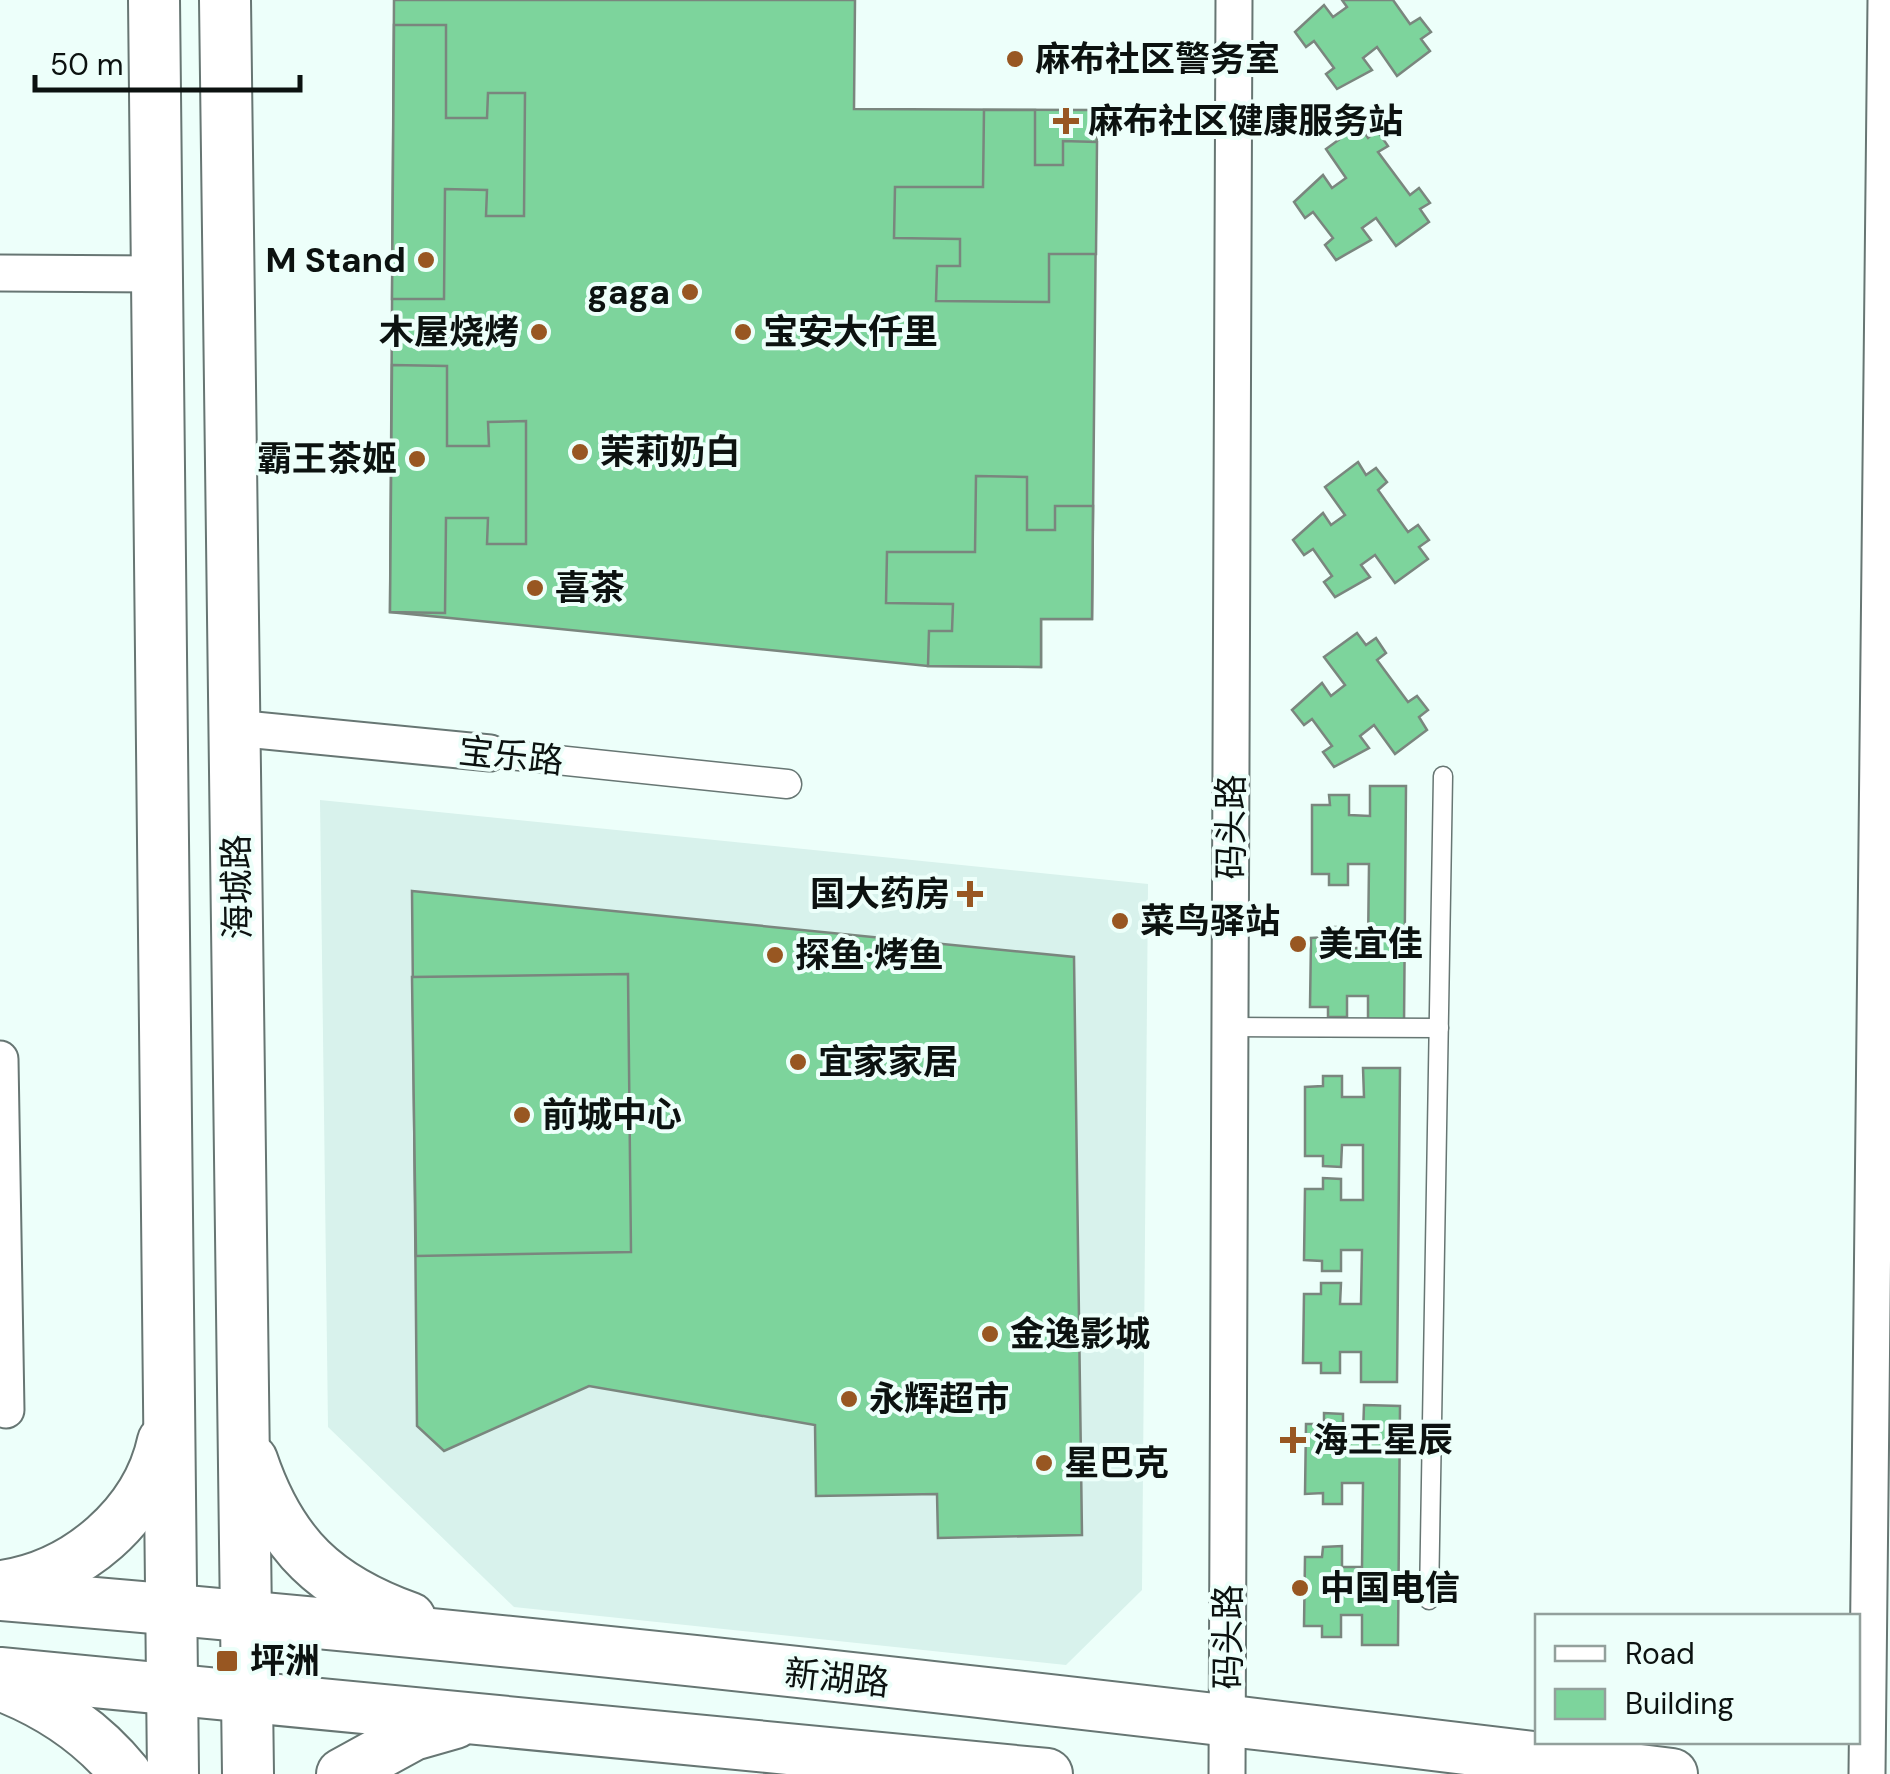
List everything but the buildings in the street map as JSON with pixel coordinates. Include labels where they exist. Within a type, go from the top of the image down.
[{"type":"main road","name":"海城路","points":[[154,0],[174,1774]]},
{"type":"main road","name":"海城路","points":[[225,0],[248,1774]]},
{"type":"main road","points":[[0,1586],[41,1576],[72,1560],[129,1513],[160,1455],[169,1412]]},
{"type":"main road","points":[[243,1433],[275,1513],[314,1566],[336,1585],[375,1605],[467,1639]]},
{"type":"main road","name":"新湖路","points":[[0,1594],[246,1616],[1227,1719],[1672,1774]]},
{"type":"main road","points":[[0,1673],[1048,1774]]},
{"type":"main road","points":[[0,1685],[28,1696],[88,1734],[126,1774]]},
{"type":"main road","points":[[342,1774],[413,1734],[472,1718]]},
{"type":"street","name":"码头路","points":[[1226,1774],[1234,0]]},
{"type":"street","points":[[1867,1774],[1886,0]]},
{"type":"street","points":[[0,273],[157,274]]},
{"type":"street","name":"宝乐路","points":[[235,728],[787,784]]},
{"type":"street","points":[[0,1059],[6,1410]]},
{"type":"lane","points":[[1429,1600],[1443,776]]},
{"type":"lane","points":[[1230,1027],[1439,1028]]},
{"type":"shaded area","name":"前城中心","points":[[320,800],[1148,884],[1142,1590],[1066,1665],[514,1607],[328,1427]]},
{"type":"place","name":"麻布社区警务室","points":[[1015,59]]},
{"type":"place","name":"麻布社区健康服务站","points":[[1066,121]]},
{"type":"place","name":"M Stand","points":[[426,260]]},
{"type":"place","name":"gaga","points":[[690,292]]},
{"type":"place","name":"木屋烧烤","points":[[539,332]]},
{"type":"place","name":"宝安大仟里","points":[[743,332]]},
{"type":"place","name":"茉莉奶白","points":[[580,452]]},
{"type":"place","name":"霸王茶姬","points":[[417,459]]},
{"type":"place","name":"喜茶","points":[[535,588]]},
{"type":"place","name":"国大药房","points":[[970,894]]},
{"type":"place","name":"菜鸟驿站","points":[[1120,921]]},
{"type":"place","name":"美宜佳","points":[[1298,944]]},
{"type":"place","name":"探鱼·烤鱼","points":[[775,955]]},
{"type":"place","name":"宜家家居","points":[[798,1062]]},
{"type":"place","name":"前城中心","points":[[522,1115]]},
{"type":"place","name":"金逸影城","points":[[990,1334]]},
{"type":"place","name":"永辉超市","points":[[849,1399]]},
{"type":"place","name":"海王星辰","points":[[1293,1440]]},
{"type":"place","name":"星巴克","points":[[1044,1463]]},
{"type":"place","name":"中国电信","points":[[1300,1588]]},
{"type":"place","name":"坪洲","points":[[227,1661]]}]
